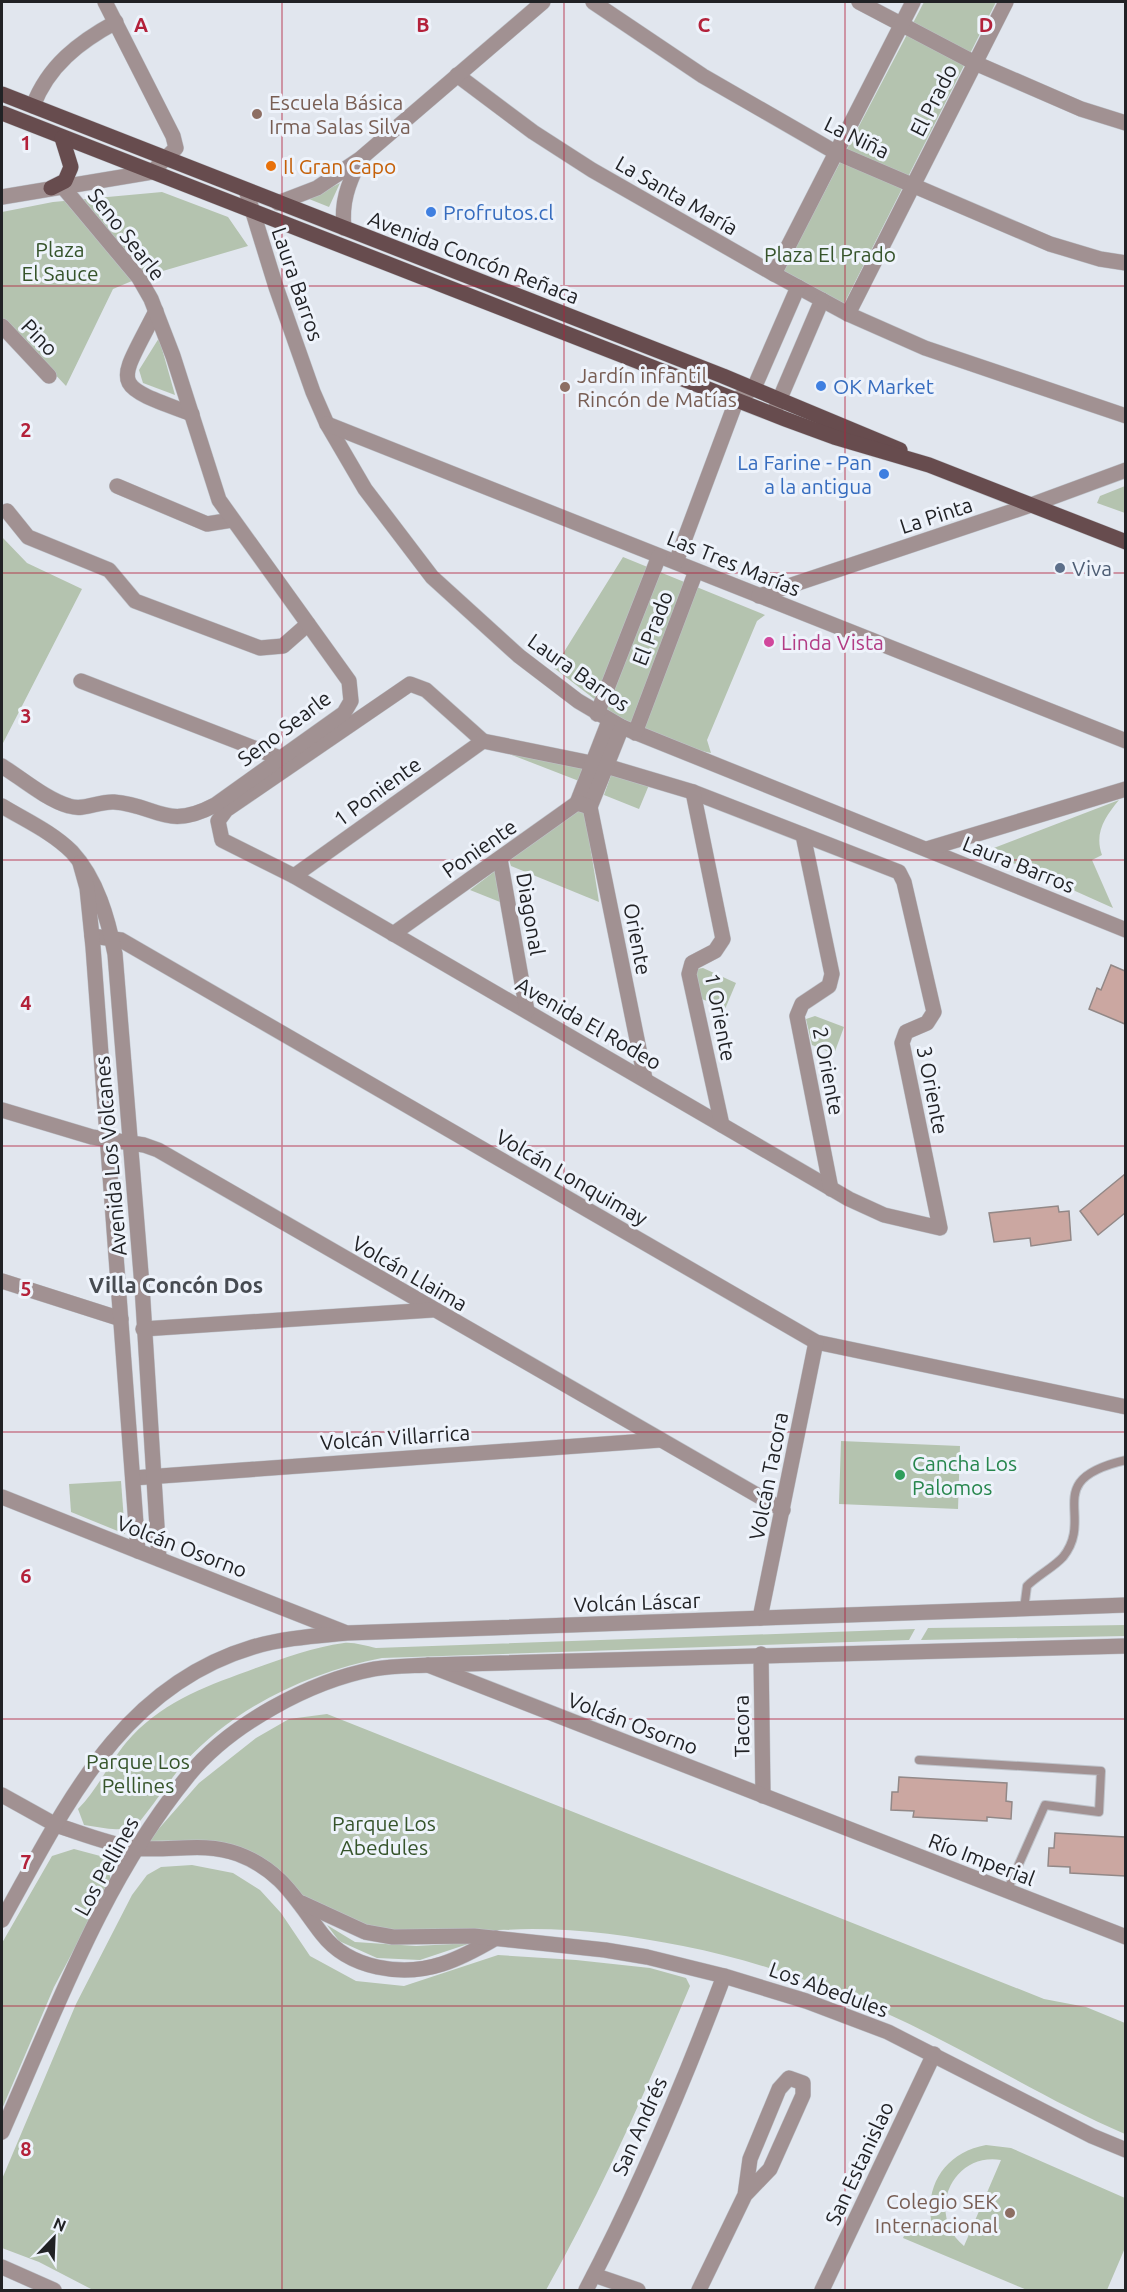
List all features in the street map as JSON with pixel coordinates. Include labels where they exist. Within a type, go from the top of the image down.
[{"type":"main road","name":"Avenida Concón Reñaca","points":[[2,94],[754,388],[882,441],[929,465]]},
{"type":"main road","name":"Avenida Concón Reñaca","points":[[2,113],[834,437],[929,465],[1125,542]]},
{"type":"main road","points":[[56,187],[65,181],[71,167],[62,138]]},
{"type":"street","points":[[2,197],[152,172],[176,148],[173,136],[105,2]]},
{"type":"street","points":[[278,203],[317,188],[360,159],[543,2]]},
{"type":"street","name":"La Niña","points":[[593,2],[703,76],[835,152],[912,187],[1050,244],[1100,259],[1125,263]]},
{"type":"street","points":[[860,2],[975,63],[1081,109],[1125,123]]},
{"type":"street","points":[[774,274],[913,2]]},
{"type":"street","name":"El Prado","points":[[848,314],[1006,2]]},
{"type":"street","points":[[33,106],[44,81],[64,57],[92,35],[116,22]]},
{"type":"street","name":"La Santa María","points":[[457,75],[533,132],[592,170],[848,314],[925,348],[1125,416]]},
{"type":"street","points":[[344,228],[342,214],[346,188],[360,159]]},
{"type":"street","name":"Seno Searle","points":[[2,766],[69,807],[119,803],[155,814],[180,817],[204,811],[215,805],[344,713],[351,701],[349,681],[219,500],[156,311],[139,278],[56,187]]},
{"type":"street","name":"Laura Barros","points":[[246,190],[279,297],[327,424],[365,489],[432,578],[504,644],[616,724],[1125,930]]},
{"type":"street","points":[[737,399],[754,388],[798,287]]},
{"type":"street","points":[[774,414],[822,300]]},
{"type":"street","name":"Seno Searle","points":[[156,311],[125,372],[128,385],[138,394],[192,414]]},
{"type":"street","name":"Pino","points":[[2,326],[49,376]]},
{"type":"street","name":"El Prado","points":[[676,562],[737,399]]},
{"type":"street","name":"Las Tres Marías","points":[[327,424],[1125,741]]},
{"type":"street","name":"La Pinta","points":[[759,596],[1031,505],[1125,470]]},
{"type":"street","points":[[117,486],[207,524],[232,520]]},
{"type":"street","points":[[7,511],[28,537],[109,570],[135,601],[260,648],[283,646],[308,624]]},
{"type":"street","name":"El Prado","points":[[616,724],[659,556]]},
{"type":"street","name":"El Prado","points":[[584,805],[616,724],[696,571]]},
{"type":"street","points":[[81,681],[280,758]]},
{"type":"street","name":"Avenida El Rodeo","points":[[483,741],[426,690],[410,684],[226,810],[218,821],[222,840],[294,876],[831,1189],[884,1215],[940,1228]]},
{"type":"street","points":[[483,741],[600,765],[693,792],[804,835]]},
{"type":"street","name":"1 Poniente","points":[[294,876],[483,741]]},
{"type":"street","points":[[927,849],[1125,789]]},
{"type":"street","name":"1 Oriente","points":[[693,792],[723,934],[719,948],[692,963],[689,974],[722,1125]]},
{"type":"street","name":"Poniente","points":[[393,934],[500,859],[584,805]]},
{"type":"street","name":"Oriente","points":[[584,805],[645,1079]]},
{"type":"street","name":"Avenida Los Volcanes","points":[[2,806],[57,839],[80,863],[104,908],[112,938],[130,1143],[159,1559]]},
{"type":"street","name":"3 Oriente","points":[[804,835],[899,872],[904,882],[934,1012],[927,1023],[906,1032],[902,1043],[940,1228]]},
{"type":"street","name":"2 Oriente","points":[[804,835],[832,974],[829,986],[802,1004],[797,1016],[831,1189]]},
{"type":"street","name":"Diagonal","points":[[500,859],[527,1011]]},
{"type":"street","name":"Avenida Los Volcanes","points":[[80,863],[87,888],[92,936],[138,1551]]},
{"type":"street","name":"Volcán Lonquimay","points":[[92,936],[121,940],[816,1342],[1125,1407]]},
{"type":"street","name":"Volcán Llaima","points":[[2,1110],[109,1140],[144,1144],[158,1150],[432,1310],[783,1510]]},
{"type":"street","points":[[2,1281],[122,1319]]},
{"type":"street","points":[[143,1329],[432,1310]]},
{"type":"street","name":"Volcán Tacora","points":[[760,1618],[816,1342]]},
{"type":"street","name":"Volcán Villarrica","points":[[132,1478],[660,1440]]},
{"type":"street","name":"Volcán Osorno","points":[[2,1497],[347,1633]]},
{"type":"street","name":"Volcán Láscar","points":[[347,1633],[1125,1605]]},
{"type":"street","points":[[2,1920],[56,1825],[97,1761],[122,1729],[159,1695],[180,1680],[228,1655],[280,1640],[347,1633]]},
{"type":"street","points":[[428,1665],[761,1654],[1125,1646]]},
{"type":"street","name":"Tacora","points":[[761,1654],[763,1796]]},
{"type":"street","name":"Volcán Osorno","points":[[428,1665],[823,1820]]},
{"type":"street","name":"Los Pellines","points":[[2,2132],[64,1987],[135,1848],[189,1774],[242,1726],[295,1696],[323,1684],[374,1669],[428,1665]]},
{"type":"street","name":"Los Abedules","points":[[2,1795],[56,1825],[135,1848],[207,1847],[238,1854],[260,1864],[277,1876],[302,1903],[323,1935],[339,1950],[358,1962],[380,1968],[429,1968],[444,1964],[495,1938]]},
{"type":"street","name":"Río Imperial","points":[[823,1820],[1125,1938]]},
{"type":"street","name":"Los Abedules","points":[[302,1903],[341,1923],[383,1936],[495,1938],[647,1957],[724,1976],[806,2001],[888,2032],[1025,2103],[1125,2150]]},
{"type":"street","name":"San Andrés","points":[[586,2290],[656,2141],[724,1976]]},
{"type":"street","name":"San Estanislao","points":[[822,2290],[934,2054]]},
{"type":"street","points":[[699,2290],[745,2195],[750,2159],[779,2089],[789,2078],[799,2080],[803,2084],[803,2095],[780,2148],[770,2169],[745,2195]]},
{"type":"street","points":[[2,2267],[54,2290]]},
{"type":"street","points":[[594,2275],[638,2290]]},
{"type":"lane","points":[[1024,1609],[1027,1586],[1062,1557],[1069,1544],[1076,1486],[1088,1473],[1104,1465],[1125,1460]]},
{"type":"lane","points":[[919,1760],[1101,1771],[1099,1812],[1045,1805],[1007,1891]]},
{"type":"green space","name":"Plaza El Prado","points":[[924,2],[996,2],[844,304],[782,273]]},
{"type":"green space","points":[[340,183],[329,207],[309,199]]},
{"type":"green space","name":"Plaza El Sauce","points":[[162,192],[228,217],[248,246],[139,278],[113,289],[66,386],[2,318],[2,212],[53,202]]},
{"type":"green space","points":[[159,338],[175,395],[143,383],[139,370]]},
{"type":"green space","points":[[1125,486],[1125,513],[1097,503],[1100,496]]},
{"type":"green space","points":[[2,537],[27,563],[82,589],[2,745]]},
{"type":"green space","points":[[623,557],[765,615],[757,621],[707,740],[711,753],[683,747],[619,718],[554,668]]},
{"type":"green space","points":[[499,750],[584,767],[579,781]]},
{"type":"green space","points":[[612,772],[649,785],[639,809],[604,795]]},
{"type":"green space","points":[[1119,800],[1109,813],[1100,832],[1102,855],[1092,860],[1113,908],[986,851]]},
{"type":"green space","points":[[579,810],[585,813],[599,902],[511,866],[509,860]]},
{"type":"green space","points":[[495,871],[500,902],[470,890]]},
{"type":"green space","points":[[703,968],[736,983],[725,1009],[702,999],[695,976],[696,969]]},
{"type":"green space","points":[[815,1016],[844,1027],[834,1054],[812,1045],[806,1019]]},
{"type":"green space","name":"Cancha Los Palomos","points":[[841,1441],[960,1446],[958,1509],[839,1504]]},
{"type":"green space","points":[[121,1481],[125,1534],[71,1512],[69,1484]]},
{"type":"green space","points":[[1125,1625],[1125,1636],[921,1640],[928,1628]]},
{"type":"green space","points":[[915,1629],[909,1640],[382,1658],[327,1672],[301,1683],[250,1709],[226,1725],[184,1763],[137,1824],[131,1827],[118,1829],[84,1825],[78,1809],[132,1736],[160,1712],[190,1694],[222,1681],[322,1647],[348,1643],[376,1648]]},
{"type":"green space","name":"Parque Los Abedules","points":[[327,1714],[1044,1999],[1086,2007],[1125,2023],[1125,2134],[912,2025],[816,1984],[750,1962],[664,1942],[589,1932],[532,1929],[423,1932],[359,1924],[312,1903],[278,1869],[247,1851],[200,1841],[148,1841],[199,1783],[256,1738],[289,1719]]},
{"type":"green space","name":"Parque Los Pellines","points":[[74,1849],[104,1857],[111,1880],[54,1987],[2,2109],[2,1943],[52,1856]]},
{"type":"green space","points":[[192,1865],[233,1873],[260,1890],[281,1913],[310,1956],[356,1981],[404,1986],[498,1955],[650,1968],[686,1978],[690,1986],[640,2101],[586,2216],[546,2290],[93,2290],[39,2262],[2,2248],[2,2179],[76,2004],[132,1895],[147,1875],[161,1867]]},
{"type":"green space","points":[[327,1925],[355,1942],[416,1946],[471,1943],[420,1960],[377,1958],[339,1941]]},
{"type":"green space","points":[[986,2145],[1011,2148],[1125,2198],[1125,2248],[1107,2290],[1027,2290],[903,2238],[910,2223],[934,2233],[930,2203],[933,2189],[947,2165],[957,2156]],"holes":[[[984,2160],[1001,2160],[964,2246],[952,2233],[946,2218],[949,2188],[957,2175],[969,2166]]]},
{"type":"building","points":[[1111,965],[1125,971],[1125,1024],[1089,1009],[1097,988],[1101,990]]},
{"type":"building","points":[[1125,1174],[1125,1213],[1098,1235],[1080,1211]]},
{"type":"building","points":[[1058,1206],[1059,1212],[1069,1211],[1071,1240],[1031,1246],[1030,1238],[994,1242],[989,1213]]},
{"type":"building","points":[[899,1777],[1007,1783],[1006,1801],[1012,1802],[1011,1819],[987,1817],[987,1821],[913,1817],[914,1811],[891,1810],[892,1792],[898,1792]]},
{"type":"building","points":[[1055,1833],[1125,1837],[1125,1876],[1070,1873],[1070,1867],[1048,1866],[1049,1848],[1054,1848]]},
{"type":"place","name":"Escuela Básica Irma Salas Silva","points":[[257,114]]},
{"type":"place","name":"Il Gran Capo","points":[[271,166]]},
{"type":"place","name":"Profrutos.cl","points":[[431,212]]},
{"type":"place","name":"OK Market","points":[[821,386]]},
{"type":"place","name":"Jardín infantil Rincón de Matías","points":[[565,387]]},
{"type":"place","name":"La Farine - Pan a la antigua","points":[[884,474]]},
{"type":"place","name":"Viva","points":[[1060,568]]},
{"type":"place","name":"Linda Vista","points":[[769,642]]},
{"type":"place","name":"Cancha Los Palomos","points":[[900,1475]]},
{"type":"place","name":"Colegio SEK Internacional","points":[[1010,2213]]},
{"type":"district","name":"Villa Concón Dos","points":[[176,1284]]}]
